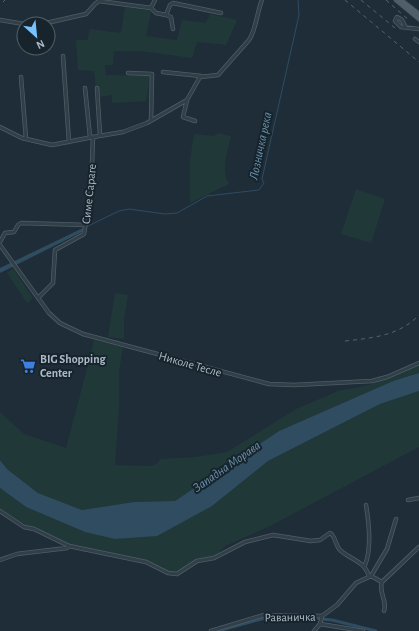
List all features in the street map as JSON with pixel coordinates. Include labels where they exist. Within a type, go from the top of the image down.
[{"type":"main road","points":[[396,0],[419,19]]},
{"type":"main road","points":[[402,0],[419,14]]},
{"type":"street","points":[[151,8],[155,0]]},
{"type":"street","points":[[163,72],[202,76],[218,75],[252,35],[256,13],[262,0]]},
{"type":"street","points":[[0,20],[24,24],[42,24],[86,14],[95,4],[102,1],[151,8],[156,13],[171,17],[172,29]]},
{"type":"street","points":[[166,15],[170,5],[173,3],[221,13]]},
{"type":"street","points":[[406,28],[419,29]]},
{"type":"street","points":[[416,39],[419,42]]},
{"type":"street","points":[[63,56],[69,142]]},
{"type":"street","points":[[128,73],[152,74],[151,121]]},
{"type":"street","points":[[21,76],[26,139]]},
{"type":"street","points":[[195,121],[183,117],[188,100],[202,76]]},
{"type":"street","name":"Симе Сараге","points":[[38,298],[53,283],[55,250],[84,234],[91,190],[92,137],[85,88]]},
{"type":"street","points":[[98,88],[100,135]]},
{"type":"street","points":[[0,127],[26,139],[52,145],[129,130],[151,121],[188,100]]},
{"type":"street","points":[[0,242],[5,233],[14,232],[21,223],[86,225]]},
{"type":"street","name":"Николе Тесле","points":[[0,245],[49,313],[60,323],[83,334],[269,384],[294,385],[372,381],[386,377],[419,363]]},
{"type":"street","points":[[408,500],[419,498]]},
{"type":"street","points":[[364,565],[367,554],[369,525],[366,505]]},
{"type":"street","points":[[0,511],[24,527],[34,529],[69,546],[146,562],[168,573],[177,574],[197,561],[214,558],[246,542],[275,535],[311,541],[320,540],[330,533],[341,551],[364,565],[370,576],[382,582]]},
{"type":"street","points":[[314,631],[321,620],[337,605],[356,583],[370,576],[387,549],[396,519]]},
{"type":"street","points":[[0,560],[17,554],[67,548],[69,546]]},
{"type":"street","points":[[384,611],[386,604],[381,594],[382,582],[419,547]]},
{"type":"street","name":"Раваничка","points":[[211,631],[264,615],[321,620],[364,631]]},
{"type":"green space","points":[[125,7],[151,11],[146,36],[177,40],[182,20],[206,23],[210,14],[237,20],[226,45],[197,42],[192,58],[141,51],[114,51],[113,65],[105,65],[106,75],[150,76],[146,101],[112,103],[112,95],[97,97],[94,71],[78,70],[76,40],[87,40],[90,29],[121,33]]},
{"type":"green space","points":[[218,133],[231,136],[225,167],[226,179],[229,184],[190,203],[190,160],[194,134],[214,136]]},
{"type":"green space","points":[[356,189],[385,199],[371,243],[341,234]]},
{"type":"green space","points":[[13,268],[33,298],[27,303],[7,273]]},
{"type":"green space","points":[[115,293],[128,295],[124,319],[124,339],[108,337]]},
{"type":"green space","points":[[94,340],[123,347],[119,371],[119,406],[115,465],[152,466],[158,463],[160,459],[196,457],[227,452],[296,409],[338,391],[369,385],[419,364],[419,373],[393,381],[279,431],[175,501],[134,502],[82,510],[38,493],[7,469],[0,460],[0,412],[24,434],[66,448]]},
{"type":"green space","points":[[419,391],[419,447],[272,525],[225,546],[214,558],[197,561],[177,574],[168,573],[146,562],[69,546],[34,529],[24,527],[0,511],[0,488],[26,507],[85,532],[212,506],[268,461],[380,404]]},
{"type":"water","points":[[83,228],[82,232],[0,273],[0,268]]},
{"type":"water","name":"Западна Морава","points":[[419,373],[419,391],[380,404],[268,461],[212,506],[157,536],[115,539],[85,532],[26,507],[0,488],[0,460],[7,469],[38,493],[82,510],[134,502],[175,501],[279,431],[393,381]]},
{"type":"waterway","name":"Лозничка река","points":[[88,226],[119,211],[129,209],[165,214],[177,213],[207,196],[259,190],[264,183],[262,179],[299,15],[298,0]]},
{"type":"waterway","points":[[218,631],[261,619],[280,617]]},
{"type":"waterway","points":[[302,617],[332,620],[376,631]]},
{"type":"railway","points":[[345,0],[419,62]]},
{"type":"railway","points":[[361,0],[395,28]]},
{"type":"railway","points":[[386,0],[410,21]]},
{"type":"railway","points":[[345,341],[365,339],[394,332],[403,328],[419,315]]},
{"type":"place","name":"BIG Shopping Center","points":[[28,366]]}]
